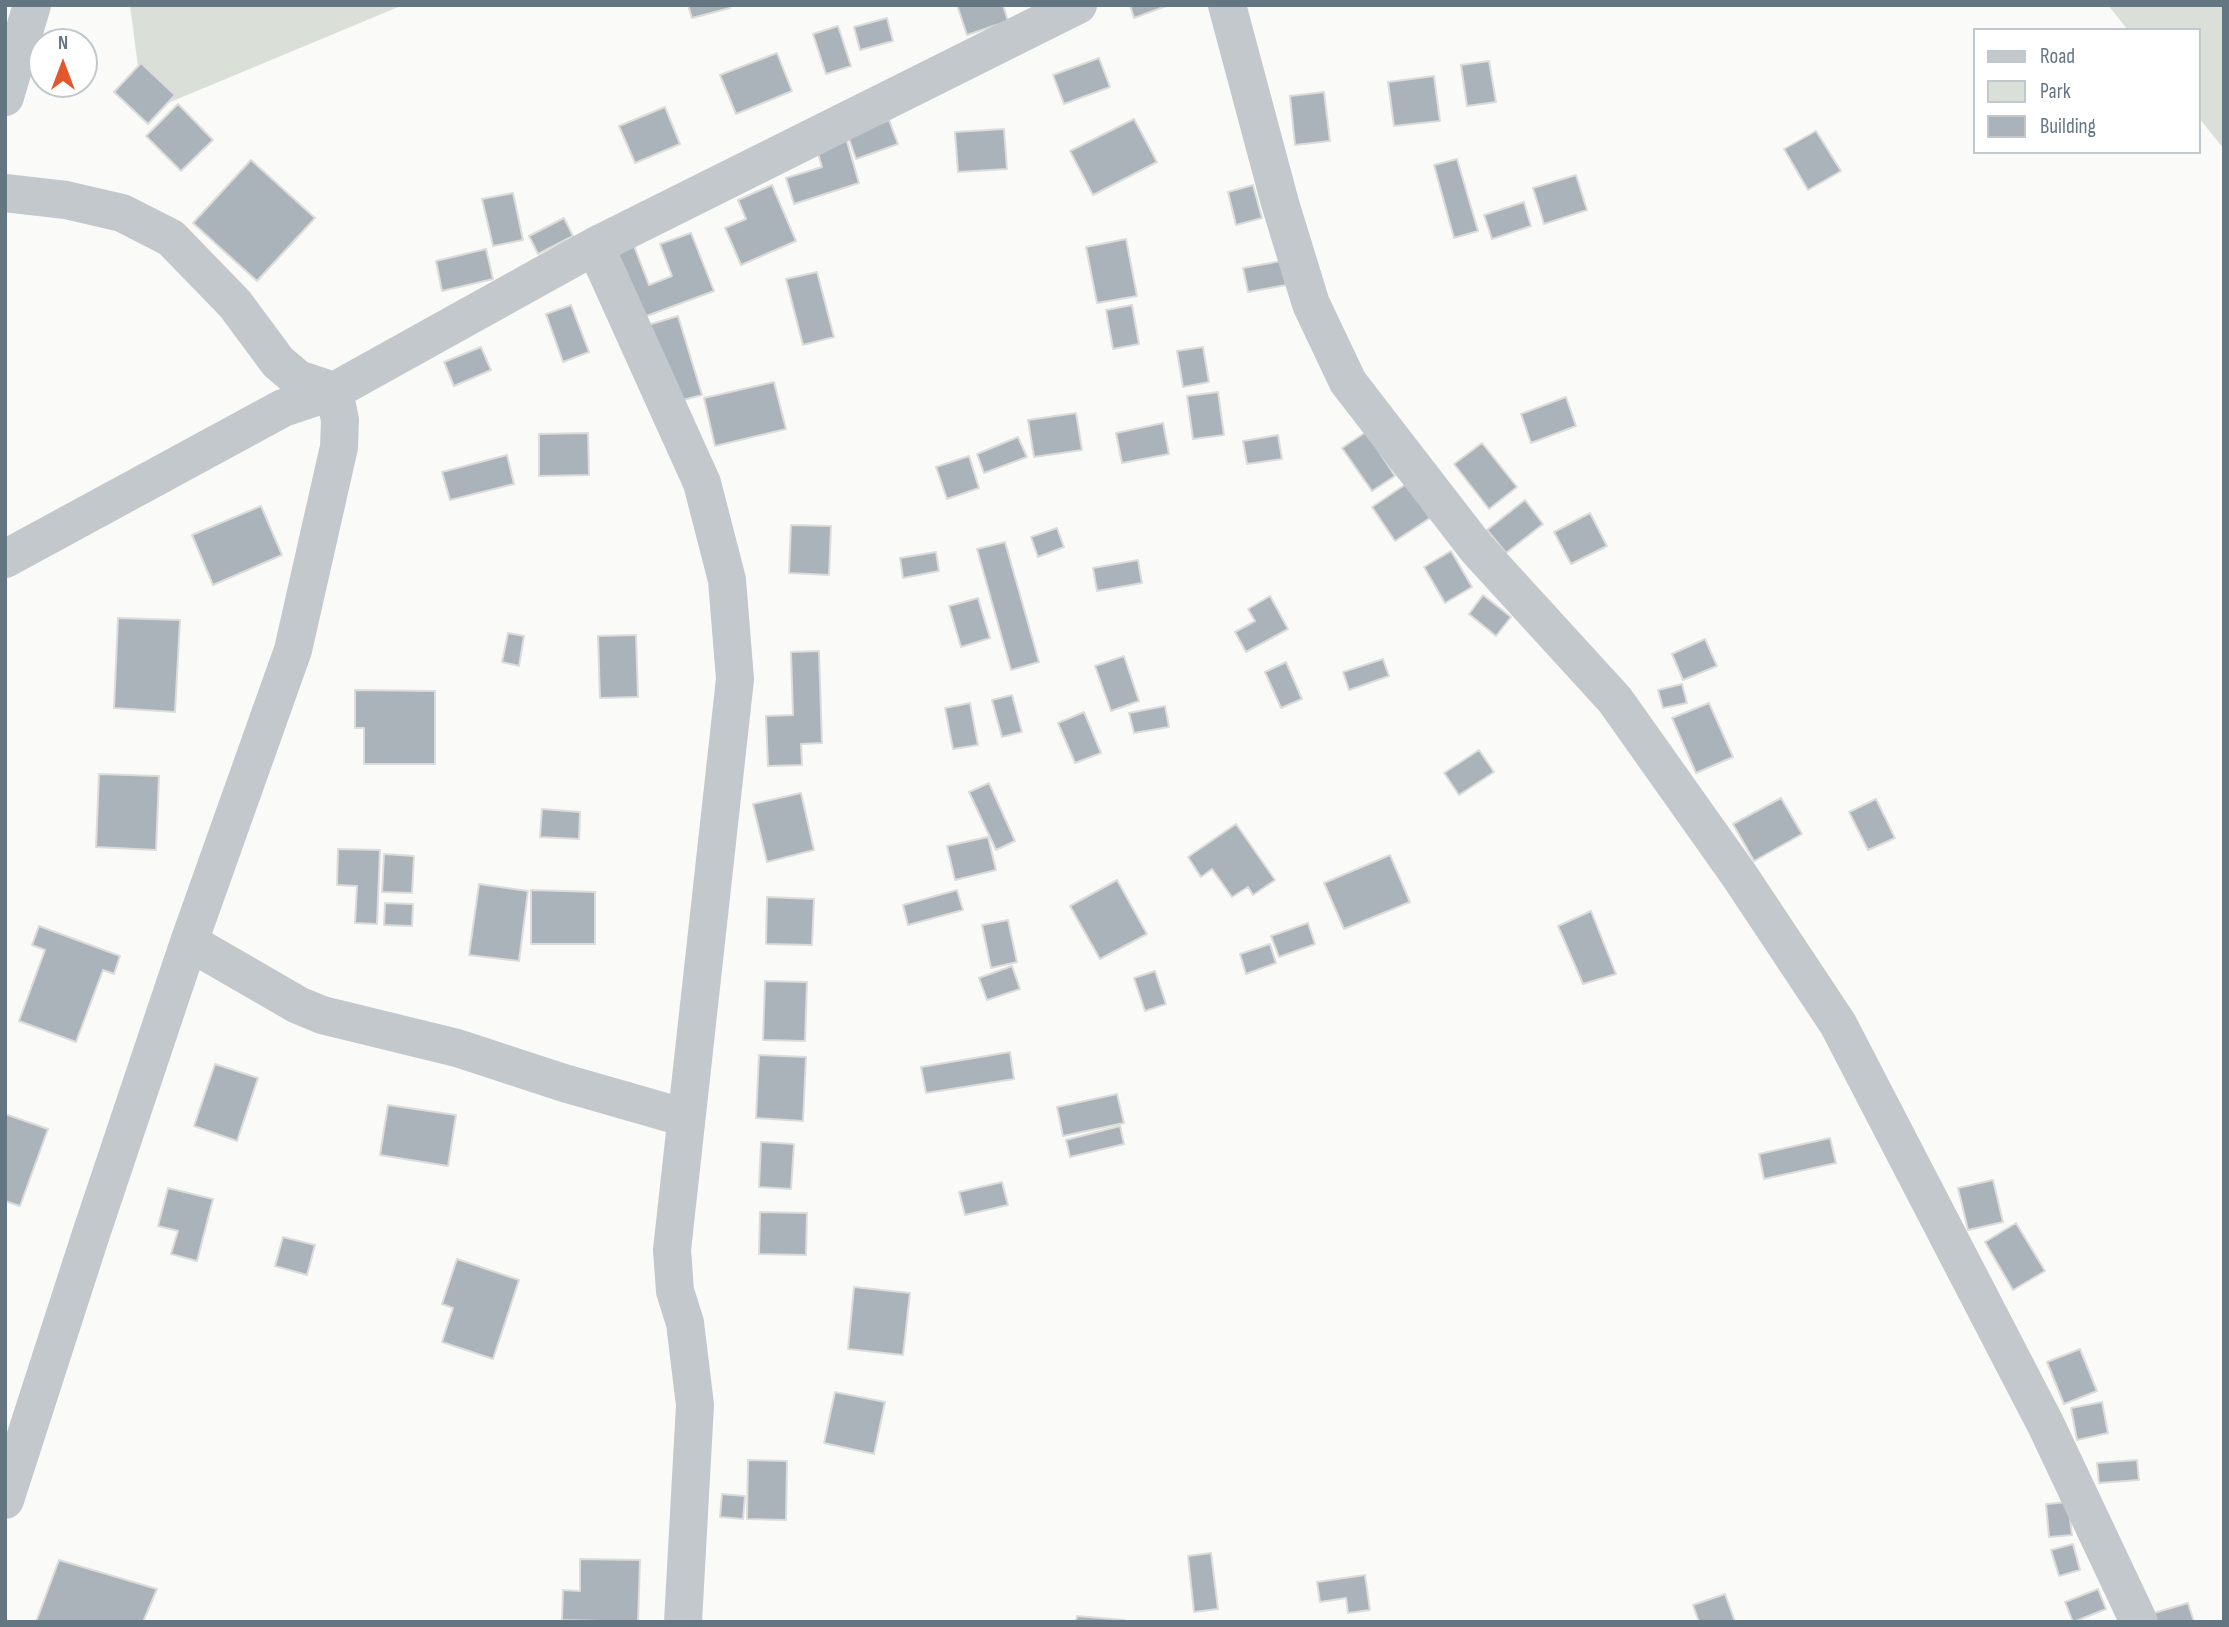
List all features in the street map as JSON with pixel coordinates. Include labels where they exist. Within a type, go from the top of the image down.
[{"type":"street","points":[[5,97],[32,5]]},
{"type":"street","points":[[5,559],[283,408],[334,391],[595,246],[1078,5]]},
{"type":"street","points":[[1227,5],[1280,203],[1311,304],[1348,382],[1478,549],[1615,700],[1739,875],[1838,1024],[2046,1425],[2139,1622]]},
{"type":"street","points":[[5,193],[66,200],[122,213],[171,238],[234,304],[278,362],[298,379],[334,391]]},
{"type":"street","points":[[595,246],[702,483],[727,580],[736,679],[672,1250],[675,1291],[685,1323],[695,1405],[683,1622]]},
{"type":"street","points":[[5,1500],[94,1224],[293,650],[339,447],[340,420],[334,391]]},
{"type":"street","points":[[190,942],[298,1005],[322,1015],[457,1048],[564,1083],[686,1118]]},
{"type":"green space","points":[[130,5],[403,5],[144,113]]},
{"type":"green space","points":[[2108,5],[2224,5],[2224,149],[2201,120],[2201,28],[2126,28]]},
{"type":"building","points":[[688,5],[730,5],[730,8],[692,18]]},
{"type":"building","points":[[957,5],[1003,5],[1008,21],[967,35]]},
{"type":"building","points":[[1130,5],[1169,5],[1134,18]]},
{"type":"building","points":[[887,18],[893,41],[860,50],[854,27]]},
{"type":"building","points":[[838,26],[851,66],[826,74],[813,34]]},
{"type":"building","points":[[777,53],[792,91],[736,114],[720,75]]},
{"type":"building","points":[[1099,58],[1110,87],[1064,104],[1053,75]]},
{"type":"building","points":[[1489,61],[1496,102],[1467,106],[1461,65]]},
{"type":"building","points":[[141,63],[175,95],[148,124],[114,92]]},
{"type":"building","points":[[1434,76],[1440,121],[1394,126],[1388,82]]},
{"type":"building","points":[[1324,92],[1330,141],[1295,145],[1290,96]]},
{"type":"building","points":[[178,104],[213,140],[181,171],[146,136]]},
{"type":"building","points":[[665,107],[680,144],[635,163],[619,126]]},
{"type":"building","points":[[1134,119],[1157,162],[1093,195],[1070,151]]},
{"type":"building","points":[[889,120],[898,144],[856,159],[848,136]]},
{"type":"building","points":[[1004,129],[1007,169],[958,172],[955,132]]},
{"type":"building","points":[[1816,131],[1841,171],[1808,190],[1784,149]]},
{"type":"building","points":[[846,138],[859,183],[794,204],[786,178],[822,167],[816,147]]},
{"type":"building","points":[[1457,159],[1478,231],[1454,238],[1434,165]]},
{"type":"building","points":[[251,160],[315,218],[257,281],[193,223]]},
{"type":"building","points":[[1576,175],[1587,210],[1544,224],[1533,188]]},
{"type":"building","points":[[772,185],[796,241],[741,265],[725,228],[746,219],[738,200]]},
{"type":"building","points":[[1253,185],[1262,218],[1236,225],[1228,192]]},
{"type":"building","points":[[513,193],[523,240],[493,246],[482,199]]},
{"type":"building","points":[[1524,202],[1531,226],[1492,239],[1484,215]]},
{"type":"building","points":[[564,218],[573,236],[538,254],[529,236]]},
{"type":"building","points":[[691,233],[714,291],[641,318],[616,252],[634,246],[649,285],[672,276],[660,244]]},
{"type":"building","points":[[1126,239],[1137,296],[1097,303],[1086,247]]},
{"type":"building","points":[[486,249],[493,279],[442,291],[436,261]]},
{"type":"building","points":[[1281,261],[1286,285],[1248,292],[1243,268]]},
{"type":"building","points":[[817,272],[834,337],[803,345],[786,279]]},
{"type":"building","points":[[571,305],[589,352],[563,362],[546,314]]},
{"type":"building","points":[[1132,305],[1139,344],[1113,349],[1106,310]]},
{"type":"building","points":[[678,316],[702,395],[672,403],[648,325]]},
{"type":"building","points":[[481,347],[491,370],[454,386],[444,362]]},
{"type":"building","points":[[1203,347],[1209,382],[1183,387],[1177,351]]},
{"type":"building","points":[[774,382],[786,429],[715,446],[704,398]]},
{"type":"building","points":[[1218,392],[1224,435],[1193,439],[1187,396]]},
{"type":"building","points":[[1566,397],[1576,426],[1531,443],[1521,414]]},
{"type":"building","points":[[1076,413],[1082,450],[1034,457],[1028,420]]},
{"type":"building","points":[[1163,423],[1169,454],[1122,463],[1116,433]]},
{"type":"building","points":[[1366,432],[1395,476],[1372,491],[1342,448]]},
{"type":"building","points":[[588,433],[589,475],[539,476],[539,434]]},
{"type":"building","points":[[1278,435],[1282,459],[1247,464],[1243,441]]},
{"type":"building","points":[[1018,437],[1027,457],[984,473],[977,454]]},
{"type":"building","points":[[1482,443],[1517,487],[1489,509],[1454,464]]},
{"type":"building","points":[[507,455],[514,484],[450,500],[442,472]]},
{"type":"building","points":[[969,456],[979,488],[947,499],[936,467]]},
{"type":"building","points":[[1406,484],[1430,518],[1395,541],[1372,507]]},
{"type":"building","points":[[1525,500],[1543,524],[1506,553],[1487,530]]},
{"type":"building","points":[[261,506],[282,555],[213,585],[192,535]]},
{"type":"building","points":[[1590,513],[1607,546],[1571,564],[1554,532]]},
{"type":"building","points":[[791,525],[831,526],[829,575],[789,573]]},
{"type":"building","points":[[1057,528],[1064,547],[1038,557],[1031,537]]},
{"type":"building","points":[[1005,542],[1039,662],[1011,670],[977,549]]},
{"type":"building","points":[[1451,551],[1472,587],[1445,603],[1424,567]]},
{"type":"building","points":[[936,552],[939,571],[903,578],[900,558]]},
{"type":"building","points":[[1138,560],[1142,583],[1097,591],[1093,568]]},
{"type":"building","points":[[1483,595],[1511,617],[1496,636],[1469,614]]},
{"type":"building","points":[[1270,596],[1288,629],[1246,652],[1235,632],[1255,621],[1248,609]]},
{"type":"building","points":[[978,598],[990,638],[961,647],[949,606]]},
{"type":"building","points":[[118,618],[180,620],[175,712],[114,708]]},
{"type":"building","points":[[508,633],[524,636],[519,666],[502,662]]},
{"type":"building","points":[[636,635],[638,697],[600,698],[598,636]]},
{"type":"building","points":[[1705,639],[1717,666],[1683,680],[1672,654]]},
{"type":"building","points":[[819,651],[822,743],[801,744],[802,765],[768,766],[766,716],[793,715],[791,652]]},
{"type":"building","points":[[1124,656],[1139,701],[1111,711],[1095,666]]},
{"type":"building","points":[[1383,659],[1389,676],[1349,690],[1343,672]]},
{"type":"building","points":[[1286,662],[1302,699],[1281,708],[1265,672]]},
{"type":"building","points":[[1682,684],[1687,703],[1663,708],[1658,690]]},
{"type":"building","points":[[355,690],[435,691],[435,764],[364,764],[364,728],[355,728]]},
{"type":"building","points":[[1012,695],[1022,732],[1002,737],[992,700]]},
{"type":"building","points":[[970,703],[978,745],[953,749],[945,708]]},
{"type":"building","points":[[1709,703],[1733,757],[1696,773],[1672,718]]},
{"type":"building","points":[[1165,706],[1169,727],[1134,733],[1129,713]]},
{"type":"building","points":[[1084,712],[1101,753],[1075,763],[1058,723]]},
{"type":"building","points":[[1479,750],[1494,772],[1459,795],[1444,773]]},
{"type":"building","points":[[99,774],[159,776],[156,850],[96,847]]},
{"type":"building","points":[[989,783],[1015,841],[996,850],[969,792]]},
{"type":"building","points":[[801,793],[814,850],[767,862],[753,804]]},
{"type":"building","points":[[1781,798],[1802,834],[1754,861],[1733,824]]},
{"type":"building","points":[[1876,799],[1895,838],[1868,850],[1849,812]]},
{"type":"building","points":[[542,809],[580,812],[579,839],[540,837]]},
{"type":"building","points":[[1236,824],[1275,880],[1253,895],[1248,887],[1232,897],[1212,869],[1201,877],[1188,857]]},
{"type":"building","points":[[988,837],[996,870],[955,880],[947,846]]},
{"type":"building","points":[[338,849],[380,850],[377,924],[355,923],[357,886],[337,885]]},
{"type":"building","points":[[384,854],[414,856],[412,893],[382,892]]},
{"type":"building","points":[[1390,855],[1410,902],[1344,929],[1324,883]]},
{"type":"building","points":[[1117,880],[1147,934],[1100,959],[1070,906]]},
{"type":"building","points":[[479,884],[528,891],[519,961],[469,955]]},
{"type":"building","points":[[531,890],[595,892],[595,944],[531,944]]},
{"type":"building","points":[[957,890],[963,910],[908,925],[903,905]]},
{"type":"building","points":[[767,897],[814,899],[812,945],[766,944]]},
{"type":"building","points":[[385,903],[413,904],[412,926],[384,925]]},
{"type":"building","points":[[1591,911],[1616,974],[1583,984],[1558,926]]},
{"type":"building","points":[[1008,920],[1017,962],[991,968],[982,925]]},
{"type":"building","points":[[1308,923],[1315,944],[1279,957],[1271,936]]},
{"type":"building","points":[[39,926],[120,956],[114,974],[103,970],[76,1042],[19,1021],[45,950],[32,945]]},
{"type":"building","points":[[1270,944],[1276,963],[1246,974],[1240,954]]},
{"type":"building","points":[[1012,966],[1020,989],[987,1000],[979,978]]},
{"type":"building","points":[[1155,971],[1166,1004],[1145,1011],[1134,978]]},
{"type":"building","points":[[765,981],[807,982],[805,1041],[763,1040]]},
{"type":"building","points":[[1010,1052],[1014,1079],[926,1093],[921,1067]]},
{"type":"building","points":[[759,1055],[806,1057],[803,1121],[756,1118]]},
{"type":"building","points":[[215,1064],[258,1078],[237,1141],[194,1126]]},
{"type":"building","points":[[1117,1094],[1124,1123],[1063,1136],[1057,1107]]},
{"type":"building","points":[[388,1105],[456,1115],[448,1166],[380,1155]]},
{"type":"building","points":[[5,1114],[48,1129],[20,1206],[5,1201]]},
{"type":"building","points":[[1120,1126],[1124,1144],[1070,1157],[1066,1140]]},
{"type":"building","points":[[1830,1138],[1836,1163],[1764,1179],[1759,1154]]},
{"type":"building","points":[[761,1142],[794,1144],[791,1189],[759,1187]]},
{"type":"building","points":[[1993,1180],[2003,1222],[1968,1230],[1958,1188]]},
{"type":"building","points":[[1002,1182],[1008,1205],[965,1215],[959,1192]]},
{"type":"building","points":[[168,1188],[213,1199],[197,1261],[171,1254],[178,1231],[158,1226]]},
{"type":"building","points":[[760,1212],[807,1213],[806,1255],[759,1254]]},
{"type":"building","points":[[2016,1223],[2045,1271],[2013,1290],[1985,1242]]},
{"type":"building","points":[[283,1237],[315,1245],[307,1275],[275,1266]]},
{"type":"building","points":[[457,1259],[519,1280],[493,1359],[442,1342],[453,1308],[442,1304]]},
{"type":"building","points":[[854,1287],[910,1293],[903,1355],[848,1349]]},
{"type":"building","points":[[2080,1349],[2097,1391],[2064,1404],[2047,1362]]},
{"type":"building","points":[[835,1392],[885,1402],[874,1454],[824,1443]]},
{"type":"building","points":[[2102,1402],[2108,1433],[2077,1440],[2071,1408]]},
{"type":"building","points":[[748,1460],[787,1461],[786,1520],[747,1519]]},
{"type":"building","points":[[2137,1460],[2139,1480],[2099,1483],[2097,1463]]},
{"type":"building","points":[[722,1494],[745,1496],[743,1519],[720,1517]]},
{"type":"building","points":[[2068,1502],[2072,1535],[2049,1537],[2046,1504]]},
{"type":"building","points":[[2073,1544],[2080,1570],[2059,1576],[2051,1550]]},
{"type":"building","points":[[1211,1553],[1218,1609],[1194,1612],[1188,1556]]},
{"type":"building","points":[[580,1559],[640,1560],[638,1622],[562,1620],[563,1590],[580,1591]]},
{"type":"building","points":[[59,1560],[157,1589],[143,1622],[36,1622]]},
{"type":"building","points":[[1365,1575],[1370,1610],[1348,1613],[1346,1598],[1320,1602],[1317,1582]]},
{"type":"building","points":[[2098,1589],[2106,1609],[2073,1622],[2065,1602]]},
{"type":"building","points":[[1725,1594],[1735,1622],[1699,1622],[1693,1605]]},
{"type":"building","points":[[2188,1603],[2194,1622],[2149,1622],[2147,1615]]},
{"type":"building","points":[[1077,1616],[1124,1620],[1124,1622],[1076,1622]]}]
